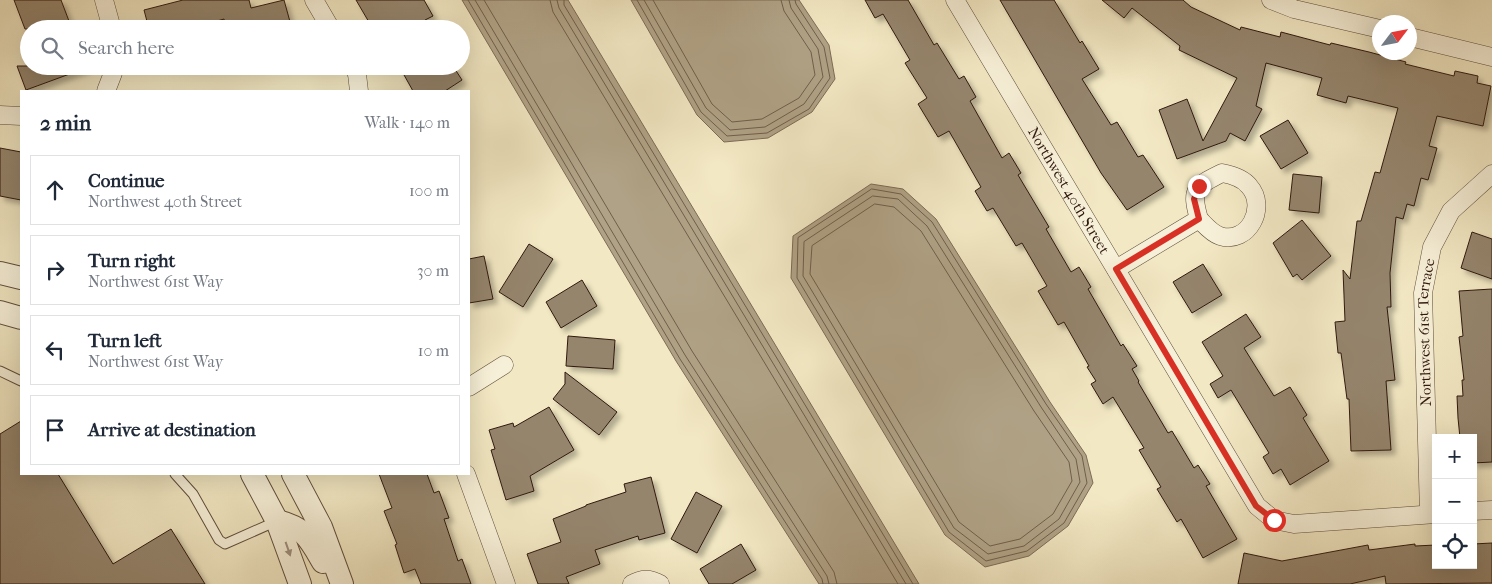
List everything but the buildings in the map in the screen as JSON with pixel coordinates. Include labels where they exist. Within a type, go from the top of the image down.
[{"type":"street","points":[[104,0],[110,20]]},
{"type":"street","points":[[314,0],[326,20]]},
{"type":"street","name":"Northwest 40th Street","points":[[955,0],[1256,506],[1274,520],[1294,524],[1432,514]]},
{"type":"street","points":[[1271,0],[1294,9],[1372,27]]},
{"type":"street","points":[[1417,39],[1492,57]]},
{"type":"street","points":[[106,90],[112,75]]},
{"type":"street","points":[[357,75],[358,90]]},
{"type":"street","points":[[0,116],[20,116]]},
{"type":"street","name":"Northwest 61st Terrace","points":[[1432,514],[1423,294],[1432,247],[1451,211],[1492,174]]},
{"type":"street","points":[[1116,269],[1199,219]]},
{"type":"street","points":[[0,273],[20,278]]},
{"type":"street","points":[[0,312],[20,318]]},
{"type":"street","points":[[470,387],[504,365]]},
{"type":"street","points":[[253,475],[277,521],[300,584]]},
{"type":"street","points":[[294,475],[321,528],[342,584]]},
{"type":"street","points":[[466,475],[506,584]]},
{"type":"street","points":[[1477,511],[1492,510]]},
{"type":"street","points":[[277,521],[292,525],[308,536],[336,584]]},
{"type":"street","points":[[632,584],[645,579],[660,584]]},
{"type":"lane","points":[[0,371],[20,381]]},
{"type":"lane","points":[[176,475],[193,494],[219,540],[225,544],[277,521]]},
{"type":"water","points":[[462,0],[568,0],[919,584],[819,584],[676,361]]},
{"type":"water","points":[[631,0],[799,0],[829,45],[835,79],[812,112],[768,138],[724,142],[697,115]]},
{"type":"water","points":[[871,184],[903,189],[936,219],[1050,402],[1086,455],[1093,483],[1068,526],[1029,556],[985,567],[945,535],[791,278],[793,236]]},
{"type":"route","points":[[1199,186],[1194,199],[1199,219],[1116,269],[1256,506],[1274,520]]}]
